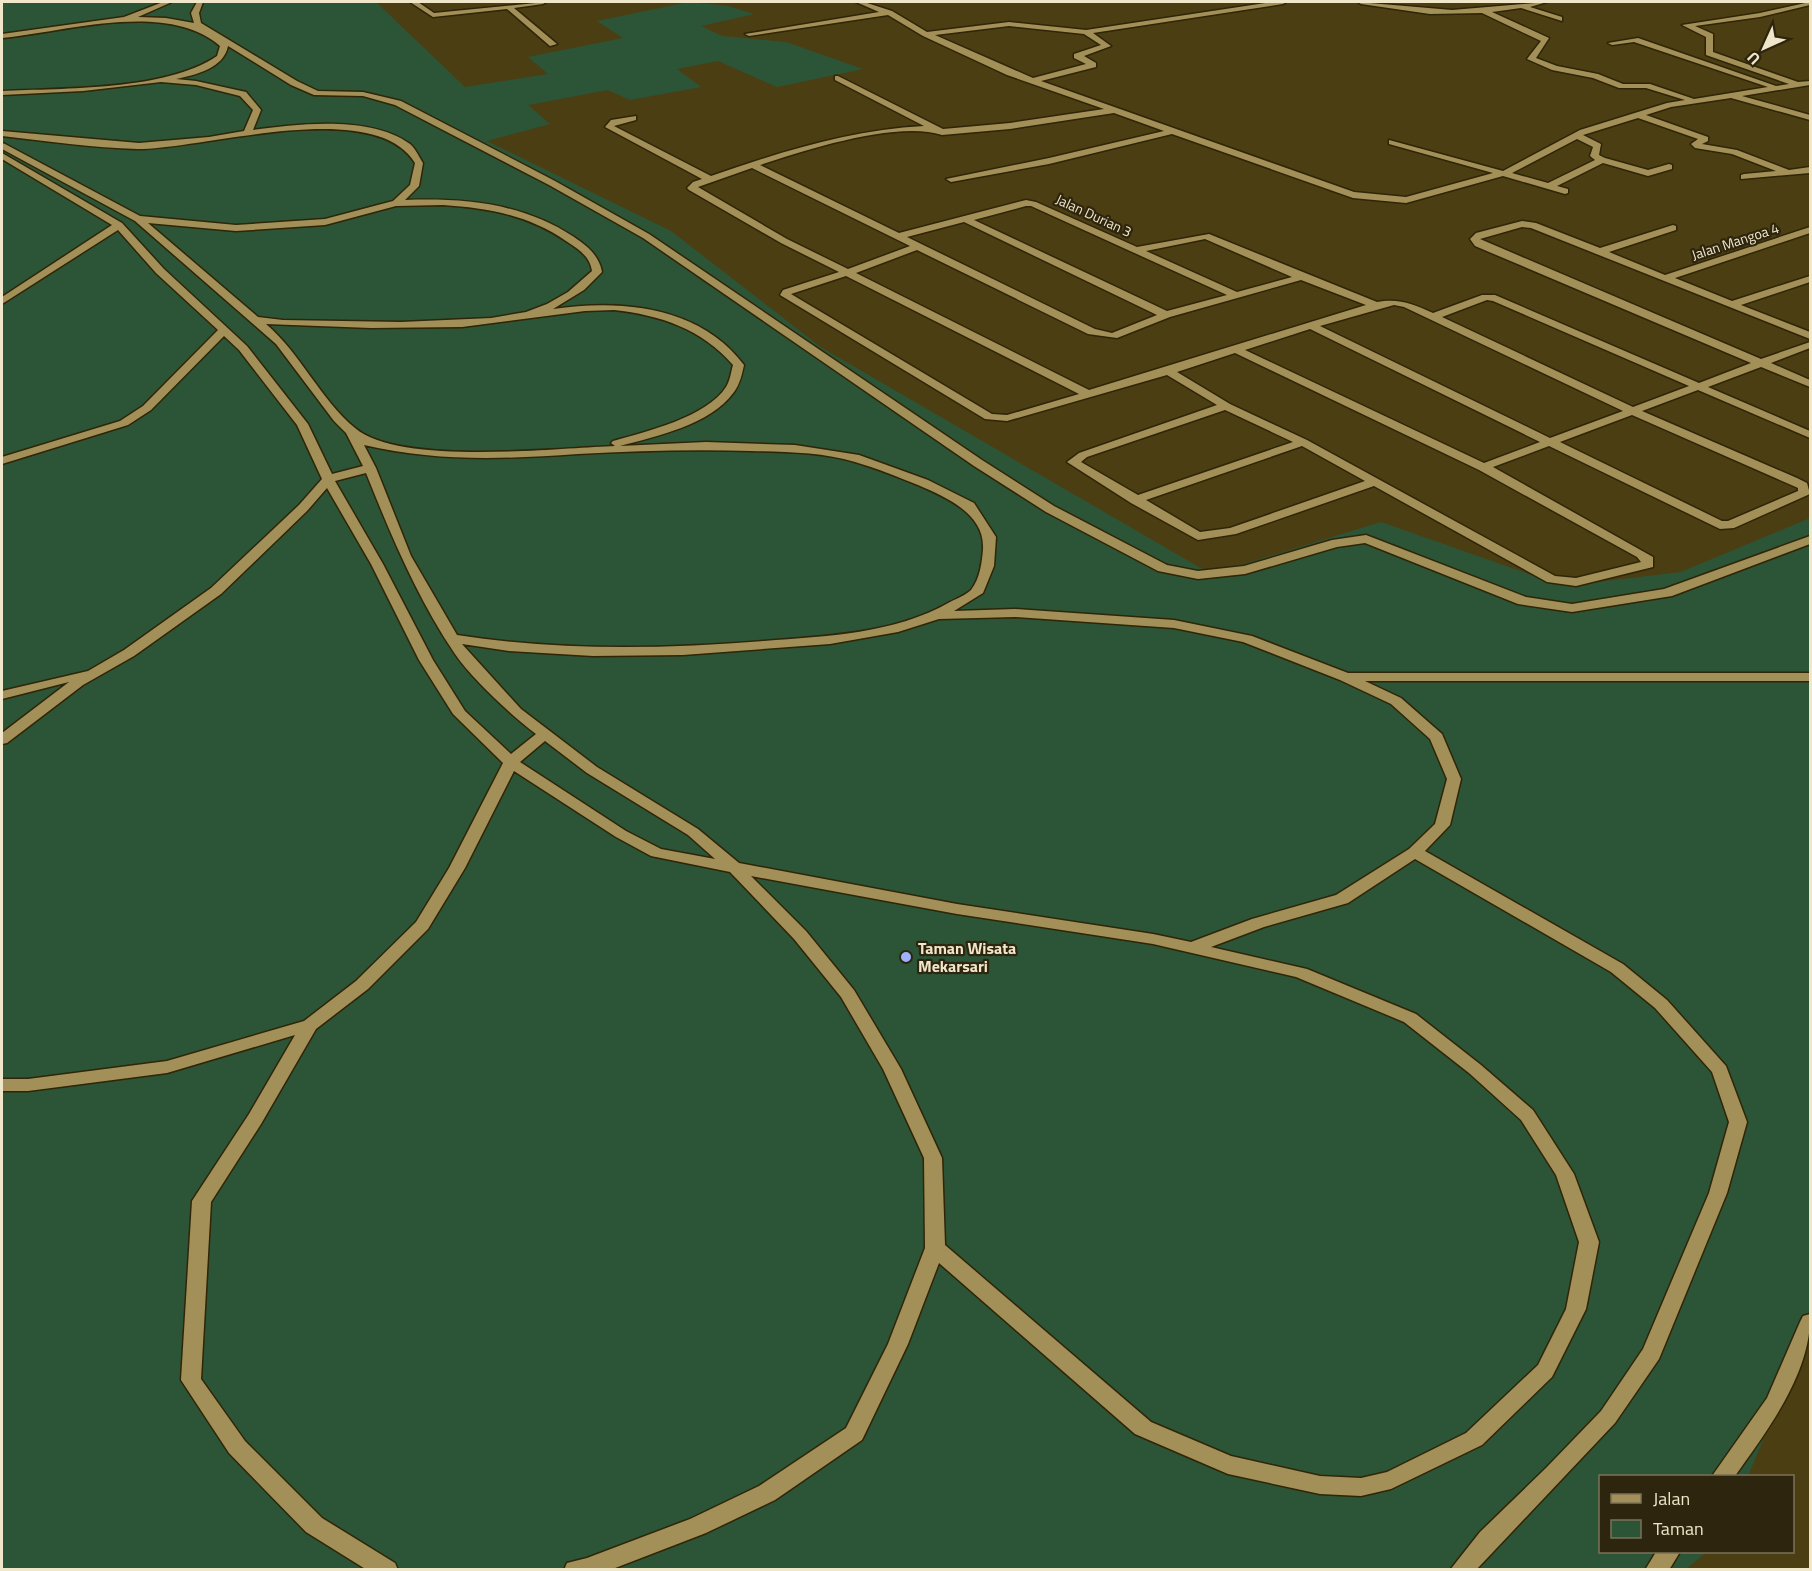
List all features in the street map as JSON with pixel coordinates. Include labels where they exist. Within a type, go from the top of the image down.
[{"type":"street","points":[[126,19],[168,2]]},
{"type":"street","points":[[200,2],[195,13],[198,24],[294,83],[317,93],[363,94],[398,103],[552,183],[646,236],[978,463],[1050,509],[1163,568],[1198,574],[1245,570],[1336,543],[1366,539],[1523,601],[1572,608],[1667,593],[1810,540]]},
{"type":"street","points":[[414,2],[433,15],[543,2]]},
{"type":"street","points":[[859,2],[889,13],[926,34],[1033,81],[1353,195],[1380,199],[1406,200],[1505,173],[1576,135],[1670,105],[1810,83]]},
{"type":"street","points":[[926,34],[1009,24],[1086,32],[1283,2]]},
{"type":"street","points":[[1361,2],[1412,12],[1484,11],[1544,2]]},
{"type":"street","points":[[1797,84],[1709,52],[1710,36],[1686,25],[1760,15],[1810,3]]},
{"type":"street","points":[[508,6],[553,44]]},
{"type":"street","points":[[1521,6],[1559,19]]},
{"type":"street","points":[[1484,11],[1546,40],[1531,59],[1533,60],[1555,68],[1595,76],[1622,86],[1647,86],[1696,101]]},
{"type":"street","points":[[749,34],[889,13]]},
{"type":"street","points":[[2,36],[126,19],[187,21],[216,36],[224,45],[222,57],[212,65],[164,81]]},
{"type":"street","points":[[1033,81],[1093,65],[1077,56],[1107,46],[1086,32]]},
{"type":"street","points":[[1612,43],[1635,40],[1774,87]]},
{"type":"street","points":[[838,78],[930,128],[942,132],[967,131],[1114,110]]},
{"type":"street","points":[[2,93],[164,81],[196,83],[243,94],[257,110],[247,132]]},
{"type":"street","points":[[1754,90],[1798,108],[1788,112]]},
{"type":"street","points":[[1733,96],[1810,118]]},
{"type":"street","points":[[1638,115],[1705,139],[1695,144],[1698,146],[1734,152],[1787,172]]},
{"type":"street","points":[[633,118],[614,122],[609,127],[710,179]]},
{"type":"street","points":[[2,134],[139,146],[209,140],[247,132],[289,128],[356,130],[380,134],[407,145],[419,163],[414,186],[396,203]]},
{"type":"street","points":[[930,128],[868,133],[751,164],[692,188],[784,241],[850,272],[1088,394]]},
{"type":"street","points":[[951,179],[1049,161],[1173,131]]},
{"type":"street","points":[[1576,135],[1597,145],[1594,156],[1602,160],[1648,173],[1669,167]]},
{"type":"street","points":[[1392,142],[1566,190]]},
{"type":"street","points":[[2,146],[138,219],[280,342],[338,418],[365,441],[425,452],[511,454],[706,446],[795,448],[855,458],[924,483],[970,506],[990,537],[988,566],[976,593],[937,615],[898,628],[830,640],[683,651],[593,652],[509,646],[452,638]]},
{"type":"street","points":[[2,156],[119,225],[160,271],[243,348],[302,424],[328,479],[377,564],[426,660],[460,714],[511,762],[621,834],[657,853],[957,909],[1153,939],[1301,973],[1410,1018],[1475,1068],[1527,1115],[1565,1174],[1589,1242],[1576,1309],[1545,1371],[1474,1439],[1391,1480],[1361,1487],[1320,1485],[1227,1465],[1143,1428],[934,1248]]},
{"type":"street","points":[[1550,186],[1602,160]]},
{"type":"street","points":[[751,164],[1100,335],[1113,336],[1166,315],[1302,277]]},
{"type":"street","points":[[1744,177],[1810,170]]},
{"type":"street","points":[[138,219],[236,228],[325,222],[396,203],[458,201],[507,208],[559,230],[586,250],[596,263],[597,272],[583,288],[520,317]]},
{"type":"street","name":"Jalan Durian 3","points":[[899,236],[1026,203],[1033,204],[1236,295]]},
{"type":"street","points":[[967,220],[1166,315]]},
{"type":"street","points":[[1810,336],[1602,251],[1524,224],[1479,235],[1475,239],[1478,244],[1810,384]]},
{"type":"street","points":[[2,301],[119,225]]},
{"type":"street","points":[[1602,251],[1673,228]]},
{"type":"street","name":"Jalan Mangoa 4","points":[[1668,277],[1810,230]]},
{"type":"street","points":[[1136,250],[1206,236],[1302,277],[1376,305]]},
{"type":"street","points":[[918,246],[850,272],[787,292],[785,296],[989,417],[1007,418],[1313,327],[1376,305],[1394,302],[1432,317],[1634,412],[1803,486],[1805,493],[1730,525],[1720,525],[1313,327]]},
{"type":"street","points":[[1732,304],[1810,279]]},
{"type":"street","points":[[1432,317],[1486,297],[1495,298],[1810,435]]},
{"type":"street","points":[[255,320],[283,323],[468,323],[594,307],[623,309],[690,325],[712,336],[729,352],[738,365],[730,391],[697,415],[646,436],[577,451]]},
{"type":"street","points":[[2,453],[80,438],[124,423],[147,408],[224,330]]},
{"type":"street","points":[[1483,467],[1810,345]]},
{"type":"street","points":[[1168,371],[1227,406],[1304,442],[1552,579],[1576,582],[1648,564],[1647,557],[1642,554],[1483,467],[1237,350]]},
{"type":"street","points":[[1227,406],[1072,460],[1135,500],[1195,535],[1202,536],[1232,531],[1373,482]]},
{"type":"street","points":[[351,431],[370,468],[405,556],[461,653],[516,712],[592,770],[693,832],[736,868],[800,935],[848,994],[892,1069],[933,1158],[934,1248],[898,1344],[854,1434],[767,1493],[698,1526],[587,1568],[575,1569]]},
{"type":"street","points":[[1135,500],[1304,442]]},
{"type":"street","points":[[2,461],[41,447]]},
{"type":"street","points":[[2,740],[78,682],[129,653],[216,591],[303,508],[328,479],[370,468]]},
{"type":"street","points":[[937,615],[1015,613],[1174,624],[1247,639],[1345,677],[1396,700],[1437,737],[1454,779],[1442,825],[1415,852],[1342,899],[1258,923],[1192,948]]},
{"type":"street","points":[[2,695],[101,669]]},
{"type":"street","points":[[1345,677],[1810,677]]},
{"type":"street","points":[[2,1085],[28,1085],[167,1067],[310,1025],[362,985],[422,925],[457,868],[511,762],[546,733]]},
{"type":"street","points":[[1415,852],[1617,968],[1661,1004],[1720,1070],[1738,1122],[1718,1192],[1652,1353],[1608,1417],[1461,1569]]},
{"type":"street","points":[[310,1025],[255,1119],[202,1201],[191,1380],[237,1447],[314,1525],[387,1569]]},
{"type":"street","points":[[1724,1475],[1775,1403],[1810,1322]]},
{"type":"street","points":[[1656,1569],[1668,1553]]},
{"type":"green space","name":"Taman Wisata Mekarsari","points":[[2,2],[376,2],[465,87],[548,74],[528,57],[623,38],[597,21],[689,2],[728,6],[754,14],[701,26],[722,36],[786,42],[863,69],[777,87],[718,61],[677,69],[701,87],[630,100],[608,90],[528,105],[550,124],[487,141],[671,231],[822,348],[1211,574],[1381,522],[1563,586],[1681,572],[1810,518],[1810,1327],[1748,1475],[1599,1475],[1599,1553],[1706,1553],[1686,1569],[2,1570]]},
{"type":"place","name":"Taman Wisata Mekarsari","points":[[906,957]]}]
